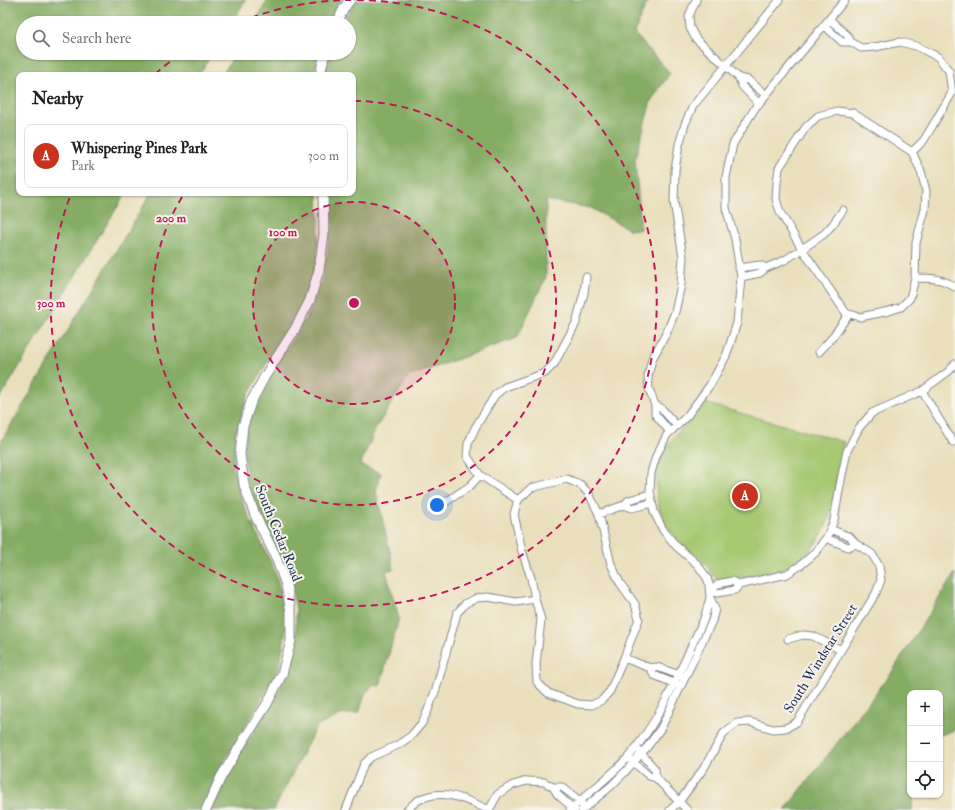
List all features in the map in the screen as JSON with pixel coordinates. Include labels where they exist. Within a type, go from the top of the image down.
[{"type":"street","points":[[340,16],[350,0]]},
{"type":"street","points":[[696,0],[689,16],[690,28],[696,39],[739,78],[742,86],[759,104]]},
{"type":"street","points":[[670,432],[655,414],[655,405],[649,389],[648,376],[652,359],[667,332],[681,285],[683,257],[674,202],[674,170],[679,145],[685,124],[693,106],[779,0]]},
{"type":"street","points":[[407,810],[417,800],[430,795],[447,794],[461,797],[489,810],[498,794],[513,785],[527,781],[544,782],[553,787],[558,795],[573,809],[628,757],[654,722],[704,619],[710,598],[707,578],[697,564],[676,546],[663,530],[654,512],[650,494],[651,473],[656,456],[670,432],[687,416],[710,385],[726,356],[737,323],[740,278],[735,239],[726,208],[726,178],[733,144],[766,95],[845,0]]},
{"type":"street","points":[[827,22],[847,35],[851,42],[861,48],[876,47],[900,42],[916,46],[938,57],[949,71],[953,94],[924,140],[912,152]]},
{"type":"street","points":[[321,72],[323,60]]},
{"type":"street","points":[[739,78],[748,80],[766,95]]},
{"type":"street","points":[[837,111],[853,113],[912,152],[921,171],[926,191],[925,209],[916,243],[915,278],[910,298],[901,307],[889,311],[860,317],[846,313],[802,250],[780,212],[776,199],[779,168],[806,127],[818,116],[837,111]]},
{"type":"street","name":"South Cedar Road","points":[[206,810],[221,777],[267,704],[282,674],[291,641],[291,612],[286,585],[275,555],[255,515],[244,485],[240,454],[243,426],[251,402],[310,300],[319,270],[324,234],[323,196]]},
{"type":"street","points":[[740,278],[760,273],[766,268],[785,260],[802,250],[824,234],[843,210]]},
{"type":"street","points":[[739,268],[760,265],[766,268]]},
{"type":"street","points":[[518,500],[480,474],[468,456],[468,444],[475,428],[495,396],[505,387],[545,373],[554,364],[576,323],[584,293],[586,277]]},
{"type":"street","points":[[915,278],[934,278],[955,286]]},
{"type":"street","points":[[818,352],[831,339],[849,314]]},
{"type":"street","points":[[710,590],[718,584],[732,582],[739,585],[787,574],[801,565],[816,552],[826,538],[834,520],[848,451],[859,428],[872,413],[922,391],[949,371],[955,364]]},
{"type":"street","points":[[922,391],[952,442]]},
{"type":"street","points":[[655,405],[661,408],[677,426]]},
{"type":"street","points":[[435,509],[470,486],[480,474]]},
{"type":"street","points":[[567,479],[581,484],[589,494],[599,514],[611,564],[620,583],[635,604],[639,619],[610,691],[602,700],[592,705],[578,704],[548,693],[537,682],[536,664],[541,620],[514,514],[518,500],[531,488],[567,479]]},
{"type":"street","points":[[599,514],[624,505],[629,500],[650,494]]},
{"type":"street","points":[[624,505],[632,508],[652,503]]},
{"type":"street","name":"South Windstar Street","points":[[670,810],[679,802],[704,768],[724,733],[737,723],[750,722],[773,729],[786,728],[797,722],[876,593],[881,580],[879,566],[872,554],[856,544],[850,537],[830,529]]},
{"type":"street","points":[[826,538],[848,547],[856,544]]},
{"type":"street","points":[[346,810],[364,764],[371,757],[398,745],[411,736],[422,723],[436,689],[457,613],[466,604],[477,598],[488,597],[516,602],[535,599]]},
{"type":"street","points":[[553,787],[562,787],[580,801],[583,809],[611,786],[642,754],[661,728],[712,621],[715,609],[710,598]]},
{"type":"street","points":[[788,639],[803,635],[813,636],[841,650]]},
{"type":"street","points":[[624,658],[650,668],[657,667],[686,678]]},
{"type":"street","points":[[650,668],[654,675],[682,686]]},
{"type":"street","points":[[636,748],[655,769],[656,778]]},
{"type":"street","points":[[628,757],[649,776],[656,778],[687,810]]},
{"type":"green space","points":[[0,0],[246,0],[236,16],[16,16],[16,60],[209,60],[201,72],[16,72],[16,196],[124,196],[0,398]]},
{"type":"green space","points":[[268,0],[343,0],[339,4],[334,16],[258,16]]},
{"type":"green space","points":[[357,0],[648,0],[634,33],[670,73],[651,101],[635,159],[641,229],[630,230],[591,208],[546,200],[546,277],[517,338],[408,377],[376,428],[360,465],[381,473],[376,491],[394,569],[386,571],[399,618],[380,686],[373,685],[365,694],[359,713],[340,715],[316,727],[274,810],[211,810],[224,781],[273,702],[286,677],[296,642],[296,609],[289,575],[256,508],[247,482],[244,452],[247,426],[254,404],[266,380],[309,313],[321,282],[328,248],[330,210],[328,196],[356,196],[356,72],[325,72],[327,60],[356,60],[356,16],[346,16]]},
{"type":"green space","points":[[232,60],[317,60],[315,72],[224,72]]},
{"type":"green space","points":[[149,196],[318,196],[319,220],[317,261],[305,299],[249,393],[236,432],[233,470],[243,504],[274,569],[283,600],[286,629],[279,670],[218,772],[201,810],[0,810],[0,443]]},
{"type":"green space","points":[[704,403],[844,442],[833,502],[825,528],[809,551],[787,567],[736,579],[718,579],[714,577],[707,565],[698,556],[675,537],[662,516],[656,482],[661,459],[671,441]]},
{"type":"green space","points":[[955,573],[955,730],[943,734],[943,690],[907,690],[907,798],[914,798],[912,810],[785,810],[890,675]]},
{"type":"place","name":"Whispering Pines Park","points":[[745,496]]}]
